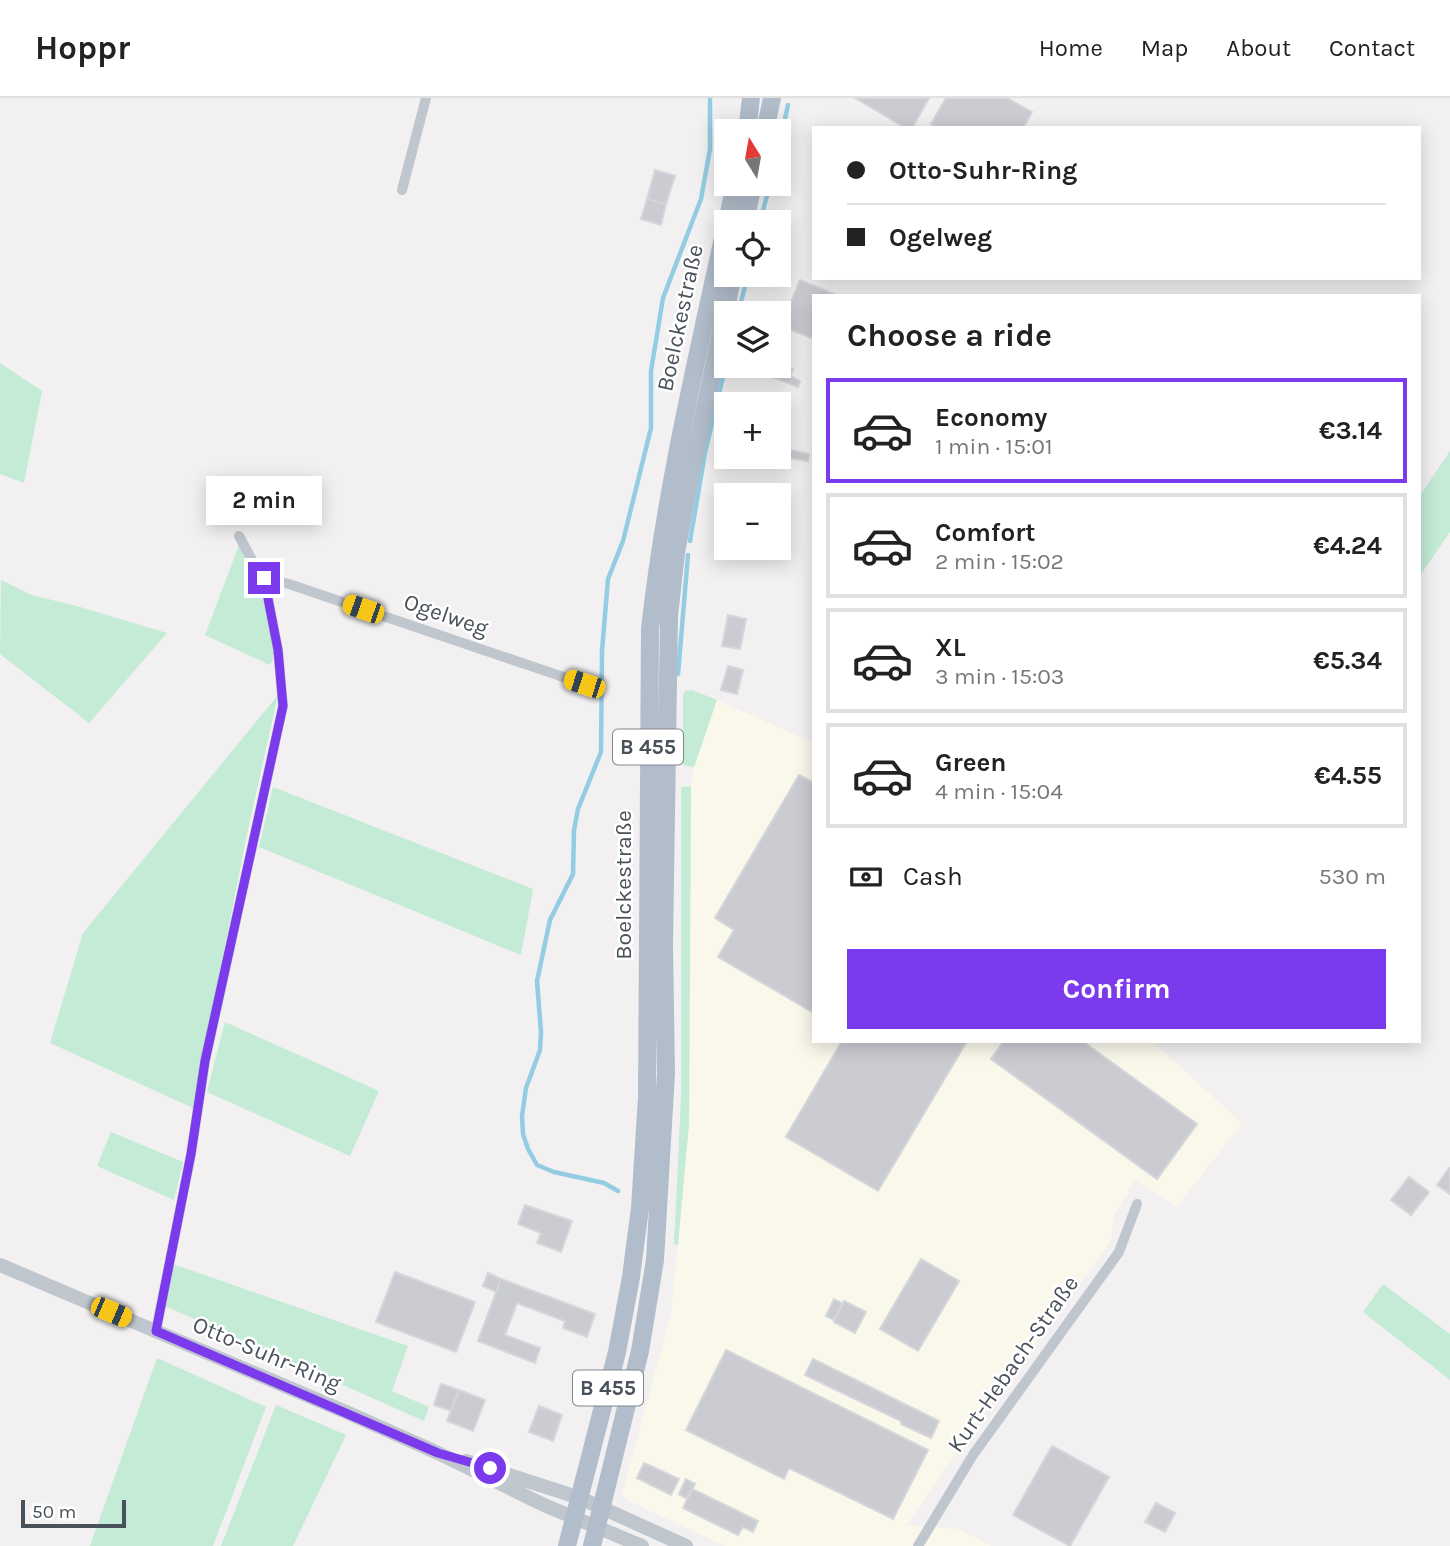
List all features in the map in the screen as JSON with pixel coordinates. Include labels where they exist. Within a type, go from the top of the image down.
[{"type":"main road","points":[[748,119],[751,98]]},
{"type":"main road","points":[[768,119],[772,98]]},
{"type":"main road","name":"Boelckestraße","points":[[567,1546],[626,1312],[640,1208],[647,1097],[650,629],[658,556],[672,471],[714,278]]},
{"type":"main road","name":"Boelckestraße","points":[[592,1546],[640,1351],[657,1234],[666,1083],[664,945],[669,616],[685,505],[730,287]]},
{"type":"street","points":[[402,190],[426,98]]},
{"type":"street","points":[[156,1331],[191,1154],[205,1061],[283,706],[278,650],[264,578],[239,536]]},
{"type":"street","name":"Ogelweg","points":[[264,578],[584,684]]},
{"type":"street","name":"Kurt-Hebach-Straße","points":[[918,1546],[973,1455],[1119,1252],[1137,1204]]},
{"type":"street","name":"Otto-Suhr-Ring","points":[[0,1265],[438,1453],[573,1519],[642,1546]]},
{"type":"street","name":"Otto-Suhr-Ring","points":[[438,1453],[580,1498],[686,1546]]},
{"type":"shaded area","points":[[717,700],[812,742],[812,1043],[1154,1043],[1242,1123],[1177,1207],[1136,1179],[1114,1215],[1111,1241],[974,1428],[907,1525],[959,1529],[991,1546],[725,1546],[627,1500],[622,1494],[671,1314],[689,1124],[691,786],[694,767]]},
{"type":"green space","points":[[0,363],[42,391],[24,483],[0,474]]},
{"type":"green space","points":[[1450,451],[1450,532],[1421,574],[1421,494]]},
{"type":"green space","points":[[239,545],[258,587],[270,624],[273,655],[270,665],[205,635]]},
{"type":"green space","points":[[1,580],[31,595],[167,633],[89,723],[0,654]]},
{"type":"green space","points":[[692,690],[717,700],[694,767],[683,765],[683,696],[685,691]]},
{"type":"green space","points":[[278,695],[247,834],[193,1108],[50,1043],[83,933]]},
{"type":"green space","points":[[691,786],[689,1124],[678,1245],[674,1244],[681,1099],[681,790],[682,787]]},
{"type":"green space","points":[[273,787],[533,889],[521,955],[259,847]]},
{"type":"green space","points":[[225,1022],[379,1091],[350,1156],[207,1092]]},
{"type":"green space","points":[[111,1132],[183,1162],[174,1200],[97,1166]]},
{"type":"green space","points":[[173,1264],[408,1346],[392,1391],[429,1407],[424,1421],[165,1306]]},
{"type":"green space","points":[[1383,1284],[1450,1334],[1450,1380],[1363,1312]]},
{"type":"green space","points":[[157,1358],[266,1407],[213,1546],[90,1546]]},
{"type":"green space","points":[[276,1405],[346,1435],[293,1546],[221,1546]]},
{"type":"building","points":[[855,98],[929,98],[913,126],[903,126]]},
{"type":"building","points":[[946,98],[1007,98],[1032,112],[1024,126],[931,124]]},
{"type":"building","points":[[655,170],[675,176],[666,204],[647,199]]},
{"type":"building","points":[[647,199],[666,204],[661,225],[641,219]]},
{"type":"building","points":[[800,280],[833,294],[812,294],[812,338],[791,330],[791,302]]},
{"type":"building","points":[[791,376],[800,381],[798,387],[775,378]]},
{"type":"building","points":[[791,450],[809,454],[808,461],[791,458]]},
{"type":"building","points":[[728,615],[746,619],[740,649],[722,646]]},
{"type":"building","points":[[728,666],[743,670],[737,694],[721,690]]},
{"type":"building","points":[[799,775],[812,782],[812,1012],[718,957],[734,930],[715,918]]},
{"type":"building","points":[[841,1043],[966,1043],[878,1191],[786,1137]]},
{"type":"building","points":[[1003,1043],[1085,1043],[1197,1124],[1157,1179],[991,1059]]},
{"type":"building","points":[[1450,1168],[1450,1194],[1437,1185]]},
{"type":"building","points":[[1409,1177],[1429,1192],[1411,1215],[1391,1200]]},
{"type":"building","points":[[525,1205],[572,1221],[561,1252],[537,1243],[541,1233],[518,1224]]},
{"type":"building","points":[[921,1259],[959,1281],[918,1351],[880,1329]]},
{"type":"building","points":[[395,1272],[475,1302],[456,1352],[376,1322]]},
{"type":"building","points":[[488,1273],[501,1279],[496,1292],[483,1286]]},
{"type":"building","points":[[501,1279],[595,1314],[587,1337],[563,1328],[565,1321],[517,1303],[505,1335],[540,1348],[535,1363],[478,1341]]},
{"type":"building","points":[[834,1299],[843,1304],[834,1320],[826,1316]]},
{"type":"building","points":[[844,1301],[866,1312],[855,1333],[834,1322]]},
{"type":"building","points":[[726,1350],[928,1450],[893,1519],[789,1468],[784,1479],[686,1430]]},
{"type":"building","points":[[813,1359],[939,1421],[931,1438],[805,1375]]},
{"type":"building","points":[[441,1384],[459,1390],[451,1411],[434,1405]]},
{"type":"building","points":[[459,1390],[485,1400],[473,1431],[447,1421]]},
{"type":"building","points":[[539,1406],[562,1415],[553,1441],[529,1432]]},
{"type":"building","points":[[1052,1446],[1109,1477],[1070,1546],[1013,1515]]},
{"type":"building","points":[[644,1463],[679,1479],[671,1495],[637,1478]]},
{"type":"building","points":[[686,1479],[695,1484],[687,1499],[679,1494]]},
{"type":"building","points":[[692,1489],[758,1521],[753,1532],[743,1527],[738,1535],[683,1508]]},
{"type":"building","points":[[1156,1503],[1175,1513],[1165,1532],[1145,1522]]},
{"type":"waterway","points":[[618,1191],[604,1183],[554,1172],[537,1165],[523,1134],[522,1116],[526,1088],[540,1050],[537,981],[550,920],[573,874],[574,830],[578,809],[601,752],[602,651],[608,579],[623,541],[651,428],[651,371],[663,298],[701,199],[710,149],[710,98]]},
{"type":"waterway","points":[[785,119],[788,105]]},
{"type":"waterway","points":[[763,210],[767,196]]},
{"type":"waterway","points":[[741,301],[745,287]]},
{"type":"waterway","points":[[690,541],[705,453],[723,378]]},
{"type":"waterway","points":[[678,674],[688,555]]},
{"type":"route","points":[[264,578],[278,650],[283,706],[205,1061],[191,1154],[156,1331],[438,1453],[490,1468]]}]
